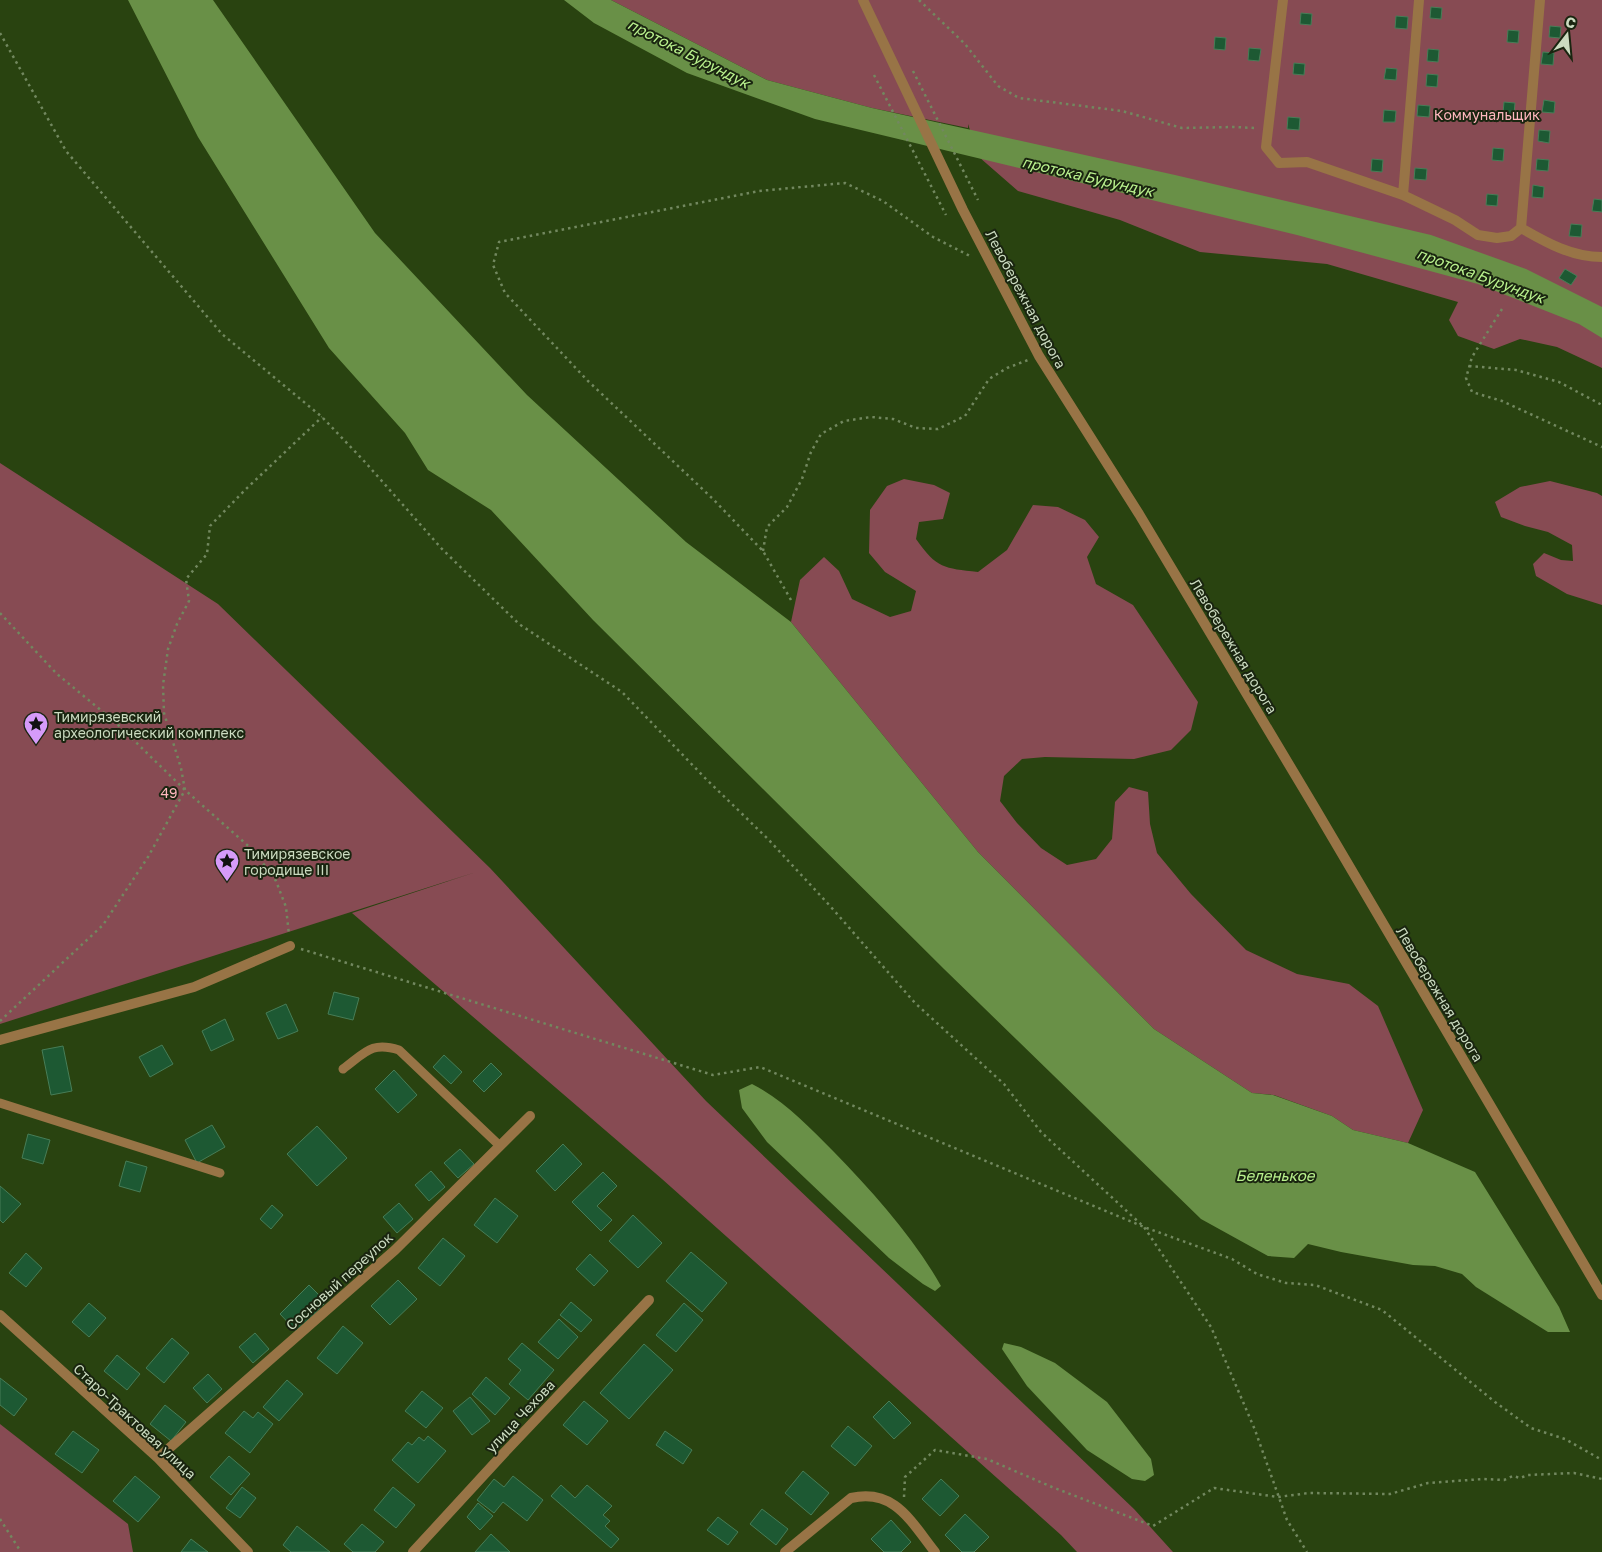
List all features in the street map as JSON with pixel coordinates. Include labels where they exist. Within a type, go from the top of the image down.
[{"type":"street","name":"Левобережная дорога","points":[[863,0],[963,210],[1039,356],[1140,514],[1602,1295]]},
{"type":"street","points":[[1283,0],[1266,147],[1279,163],[1307,162],[1403,195],[1454,220],[1478,235],[1497,238],[1511,236],[1521,228],[1540,0]]},
{"type":"street","points":[[1403,195],[1419,0]]},
{"type":"street","points":[[1521,228],[1559,249],[1583,256],[1602,257]]},
{"type":"street","points":[[0,1040],[194,987],[290,946]]},
{"type":"street","name":"Сосновый переулок","points":[[158,1458],[395,1250],[530,1116]]},
{"type":"street","name":"улица Чехова","points":[[414,1552],[504,1452],[649,1300]]},
{"type":"street","name":"Старо-Трактовая улица","points":[[0,1315],[158,1458],[248,1552]]},
{"type":"street","points":[[785,1552],[851,1498],[864,1495],[878,1496],[892,1502],[903,1512],[935,1552]]},
{"type":"lane","points":[[344,1069],[373,1046],[387,1046],[399,1050],[500,1146]]},
{"type":"lane","points":[[0,1103],[220,1173]]},
{"type":"path","points":[[919,0],[965,44],[998,86],[1019,98],[1122,112],[1182,128],[1232,126],[1269,130]]},
{"type":"path","points":[[0,33],[66,151],[222,334],[322,417],[365,462],[442,549],[519,624],[622,692],[706,779],[768,839],[831,907],[915,1003],[1004,1084],[1041,1132],[1144,1227],[1211,1327],[1254,1430],[1287,1520],[1307,1552]]},
{"type":"path","points":[[911,67],[978,200]]},
{"type":"path","points":[[874,75],[946,215]]},
{"type":"path","points":[[791,600],[763,551],[713,499],[588,381],[506,292],[493,265],[499,242],[759,191],[845,183],[883,201],[932,237],[992,266]]},
{"type":"path","points":[[1502,309],[1472,357],[1466,378],[1472,392],[1502,401],[1602,447]]},
{"type":"path","points":[[763,551],[767,528],[787,507],[802,479],[811,452],[821,434],[844,421],[870,417],[893,419],[916,428],[938,429],[965,416],[989,379],[1007,368],[1039,356]]},
{"type":"path","points":[[1469,366],[1516,370],[1542,377],[1559,382],[1602,405]]},
{"type":"path","points":[[0,1021],[103,925],[148,857],[185,790],[181,768],[164,713],[163,685],[168,650],[188,601],[186,579],[208,554],[210,526],[322,417]]},
{"type":"path","points":[[0,613],[57,674],[114,721],[185,790],[254,851],[276,881],[286,907],[290,946],[713,1075],[760,1067],[1144,1227],[1232,1259],[1257,1274],[1286,1283],[1315,1285],[1382,1310],[1488,1396],[1531,1428],[1564,1438],[1602,1460]]},
{"type":"path","points":[[903,1512],[905,1477],[935,1450],[987,1459],[1052,1488],[1153,1526],[1214,1488],[1278,1497],[1309,1493],[1390,1494],[1428,1483],[1483,1479],[1504,1480],[1513,1476],[1520,1478],[1528,1475],[1574,1473],[1602,1479]]},
{"type":"path","points":[[0,1519],[21,1552]]},
{"type":"green space","name":"Коммунальщик","points":[[611,0],[1602,0],[1602,368],[1557,347],[1520,339],[1494,349],[1458,336],[1449,320],[1458,302],[1327,264],[1200,252],[1120,220],[1018,191],[979,157],[968,124],[968,128],[872,108],[767,80]]},
{"type":"green space","name":"49","points":[[0,463],[218,604],[490,868],[706,1101],[1134,1509],[1173,1552],[1077,1552],[1061,1535],[662,1179],[352,913],[476,872],[0,1024]]},
{"type":"green space","points":[[904,479],[934,485],[950,493],[943,519],[919,522],[916,539],[936,562],[949,568],[978,572],[1007,550],[1033,505],[1058,507],[1085,520],[1099,537],[1087,557],[1096,584],[1133,605],[1198,702],[1191,730],[1171,750],[1134,759],[1045,757],[1022,759],[1004,776],[1000,801],[1017,823],[1041,848],[1067,865],[1096,859],[1112,839],[1115,802],[1129,787],[1148,792],[1150,824],[1157,853],[1191,894],[1246,950],[1297,974],[1349,984],[1378,1006],[1423,1110],[1408,1143],[1353,1130],[1332,1116],[1274,1095],[1252,1093],[1154,1029],[978,852],[791,622],[800,580],[824,557],[839,571],[852,599],[890,617],[911,611],[916,591],[885,572],[869,553],[870,510],[887,486]]},
{"type":"green space","points":[[1550,481],[1602,496],[1602,605],[1567,594],[1536,576],[1533,564],[1544,553],[1561,560],[1573,561],[1572,545],[1548,532],[1501,517],[1495,502],[1520,487]]},
{"type":"green space","points":[[0,1424],[128,1524],[133,1552],[0,1552]]},
{"type":"water","name":"Беленькое","points":[[128,0],[213,0],[375,233],[527,395],[686,542],[791,622],[978,852],[1154,1029],[1252,1093],[1273,1095],[1332,1116],[1353,1130],[1408,1143],[1475,1172],[1559,1307],[1570,1332],[1548,1332],[1476,1287],[1462,1274],[1435,1266],[1413,1265],[1308,1244],[1294,1258],[1268,1256],[1201,1219],[944,969],[593,620],[491,510],[428,470],[405,433],[329,348],[198,137]]},
{"type":"water","name":"протока Бурундук","points":[[564,0],[611,0],[767,80],[872,108],[1175,175],[1431,235],[1526,269],[1602,307],[1602,338],[1579,324],[1478,284],[1297,235],[815,119],[687,73],[594,23]]},
{"type":"water","points":[[752,1084],[764,1090],[796,1115],[849,1167],[906,1233],[941,1286],[935,1291],[889,1258],[767,1142],[742,1108],[739,1090]]},
{"type":"water","points":[[1004,1343],[1021,1347],[1055,1363],[1107,1402],[1151,1459],[1154,1475],[1145,1481],[1132,1479],[1087,1450],[1027,1386],[1002,1349]]},
{"type":"building","points":[[1431,7],[1442,8],[1441,19],[1430,18]]},
{"type":"building","points":[[1301,13],[1312,14],[1311,25],[1300,24]]},
{"type":"building","points":[[1396,16],[1408,17],[1407,29],[1395,28]]},
{"type":"building","points":[[1550,26],[1561,27],[1560,38],[1549,37]]},
{"type":"building","points":[[1508,30],[1519,31],[1518,43],[1507,42]]},
{"type":"building","points":[[1215,37],[1226,38],[1225,50],[1214,49]]},
{"type":"building","points":[[1249,48],[1261,49],[1259,61],[1248,60]]},
{"type":"building","points":[[1428,49],[1439,50],[1438,62],[1427,61]]},
{"type":"building","points":[[1543,52],[1554,53],[1553,65],[1541,64]]},
{"type":"building","points":[[1294,63],[1305,64],[1304,75],[1293,74]]},
{"type":"building","points":[[1386,68],[1397,69],[1396,80],[1384,79]]},
{"type":"building","points":[[1427,74],[1438,75],[1437,87],[1426,86]]},
{"type":"building","points":[[1544,100],[1555,102],[1554,113],[1542,112]]},
{"type":"building","points":[[1504,102],[1515,103],[1514,114],[1503,113]]},
{"type":"building","points":[[1418,105],[1430,106],[1429,117],[1417,116]]},
{"type":"building","points":[[1384,110],[1396,111],[1395,122],[1383,122]]},
{"type":"building","points":[[1288,117],[1300,118],[1299,130],[1287,129]]},
{"type":"building","points":[[1539,130],[1550,131],[1549,143],[1538,141]]},
{"type":"building","points":[[1493,148],[1504,149],[1503,161],[1492,160]]},
{"type":"building","points":[[1372,159],[1383,160],[1382,172],[1371,171]]},
{"type":"building","points":[[1537,159],[1549,160],[1548,171],[1536,170]]},
{"type":"building","points":[[1415,168],[1427,169],[1426,180],[1414,179]]},
{"type":"building","points":[[1533,185],[1544,187],[1543,198],[1532,197]]},
{"type":"building","points":[[1487,194],[1498,195],[1497,206],[1486,205]]},
{"type":"building","points":[[1594,199],[1602,200],[1602,212],[1592,211]]},
{"type":"building","points":[[1571,224],[1582,225],[1581,237],[1569,236]]},
{"type":"building","points":[[1565,269],[1577,276],[1571,285],[1559,278]]},
{"type":"building","points":[[334,992],[359,998],[353,1020],[328,1014]]},
{"type":"building","points":[[286,1004],[298,1031],[278,1039],[266,1013]]},
{"type":"building","points":[[225,1019],[234,1040],[211,1051],[202,1031]]},
{"type":"building","points":[[162,1045],[173,1064],[150,1077],[139,1057]]},
{"type":"building","points":[[63,1046],[72,1091],[51,1095],[42,1050]]},
{"type":"building","points":[[444,1055],[462,1072],[451,1084],[433,1067]]},
{"type":"building","points":[[491,1063],[502,1074],[484,1092],[473,1081]]},
{"type":"building","points":[[394,1070],[417,1095],[398,1113],[375,1089]]},
{"type":"building","points":[[212,1125],[225,1147],[197,1163],[185,1140]]},
{"type":"building","points":[[317,1126],[347,1158],[317,1186],[287,1154]]},
{"type":"building","points":[[28,1134],[50,1140],[43,1164],[22,1158]]},
{"type":"building","points":[[563,1144],[582,1164],[555,1191],[536,1171]]},
{"type":"building","points":[[460,1149],[474,1164],[458,1178],[444,1163]]},
{"type":"building","points":[[126,1161],[147,1167],[140,1192],[119,1186]]},
{"type":"building","points":[[431,1171],[445,1187],[429,1201],[415,1185]]},
{"type":"building","points":[[603,1172],[617,1186],[597,1206],[612,1220],[601,1231],[572,1202]]},
{"type":"building","points":[[0,1186],[21,1204],[3,1223],[0,1220]]},
{"type":"building","points":[[495,1198],[518,1216],[497,1243],[474,1225]]},
{"type":"building","points":[[399,1203],[413,1219],[397,1233],[383,1217]]},
{"type":"building","points":[[272,1205],[283,1215],[271,1229],[260,1219]]},
{"type":"building","points":[[633,1215],[662,1243],[638,1268],[609,1241]]},
{"type":"building","points":[[443,1238],[465,1256],[440,1286],[418,1268]]},
{"type":"building","points":[[691,1252],[727,1283],[702,1312],[666,1281]]},
{"type":"building","points":[[26,1253],[42,1268],[26,1287],[9,1273]]},
{"type":"building","points":[[590,1254],[608,1271],[594,1286],[576,1269]]},
{"type":"building","points":[[398,1280],[417,1299],[390,1325],[371,1306]]},
{"type":"building","points":[[309,1285],[326,1302],[297,1332],[280,1314]]},
{"type":"building","points":[[571,1302],[592,1320],[581,1332],[560,1315]]},
{"type":"building","points":[[89,1303],[106,1318],[89,1337],[72,1322]]},
{"type":"building","points":[[684,1303],[703,1320],[676,1352],[656,1335]]},
{"type":"building","points":[[559,1319],[578,1337],[558,1359],[538,1342]]},
{"type":"building","points":[[343,1326],[363,1343],[337,1374],[317,1358]]},
{"type":"building","points":[[255,1333],[269,1349],[253,1363],[239,1347]]},
{"type":"building","points":[[172,1338],[189,1353],[164,1383],[146,1368]]},
{"type":"building","points":[[522,1343],[554,1370],[528,1400],[509,1384],[521,1370],[508,1359]]},
{"type":"building","points":[[644,1344],[673,1370],[629,1419],[600,1393]]},
{"type":"building","points":[[117,1355],[140,1374],[127,1390],[104,1371]]},
{"type":"building","points":[[208,1374],[222,1389],[207,1403],[193,1388]]},
{"type":"building","points":[[486,1377],[510,1398],[495,1415],[472,1394]]},
{"type":"building","points":[[0,1378],[27,1399],[14,1416],[0,1405]]},
{"type":"building","points":[[287,1380],[303,1394],[279,1421],[263,1407]]},
{"type":"building","points":[[422,1391],[443,1408],[426,1428],[405,1411]]},
{"type":"building","points":[[470,1397],[490,1421],[472,1435],[453,1411]]},
{"type":"building","points":[[584,1401],[608,1421],[587,1445],[563,1425]]},
{"type":"building","points":[[889,1401],[911,1423],[894,1439],[873,1417]]},
{"type":"building","points":[[165,1405],[186,1422],[171,1441],[150,1424]]},
{"type":"building","points":[[244,1411],[253,1418],[258,1412],[273,1424],[250,1453],[225,1433]]},
{"type":"building","points":[[848,1426],[872,1446],[855,1466],[831,1446]]},
{"type":"building","points":[[73,1431],[99,1450],[82,1473],[55,1454]]},
{"type":"building","points":[[665,1431],[692,1450],[683,1464],[656,1445]]},
{"type":"building","points":[[428,1436],[446,1451],[418,1483],[392,1460],[408,1442],[412,1445],[419,1437],[424,1441]]},
{"type":"building","points":[[229,1456],[250,1474],[231,1495],[210,1477]]},
{"type":"building","points":[[803,1471],[829,1493],[811,1515],[785,1493]]},
{"type":"building","points":[[135,1476],[160,1497],[138,1522],[113,1501]]},
{"type":"building","points":[[513,1476],[543,1500],[527,1521],[503,1502],[494,1513],[477,1500],[494,1479],[504,1487]]},
{"type":"building","points":[[941,1479],[959,1496],[940,1516],[922,1499]]},
{"type":"building","points":[[561,1485],[575,1498],[587,1485],[612,1506],[603,1515],[610,1521],[605,1526],[619,1539],[611,1548],[551,1496]]},
{"type":"building","points":[[242,1487],[256,1498],[240,1518],[226,1508]]},
{"type":"building","points":[[393,1487],[415,1505],[396,1528],[374,1510]]},
{"type":"building","points":[[478,1503],[493,1516],[480,1530],[467,1517]]},
{"type":"building","points":[[762,1509],[788,1529],[776,1545],[750,1524]]},
{"type":"building","points":[[965,1514],[989,1537],[974,1552],[962,1552],[945,1535]]},
{"type":"building","points":[[718,1517],[738,1532],[728,1545],[707,1530]]},
{"type":"building","points":[[891,1520],[911,1542],[901,1552],[884,1552],[871,1539]]},
{"type":"building","points":[[362,1524],[384,1542],[375,1552],[353,1552],[344,1544]]},
{"type":"building","points":[[297,1526],[330,1552],[291,1552],[283,1545]]},
{"type":"building","points":[[491,1534],[510,1552],[475,1552]]},
{"type":"building","points":[[191,1539],[208,1552],[181,1552]]},
{"type":"place","name":"Тимирязевский археологический комплекс","points":[[36,745]]},
{"type":"place","name":"Тимирязевское городище III","points":[[227,882]]}]
